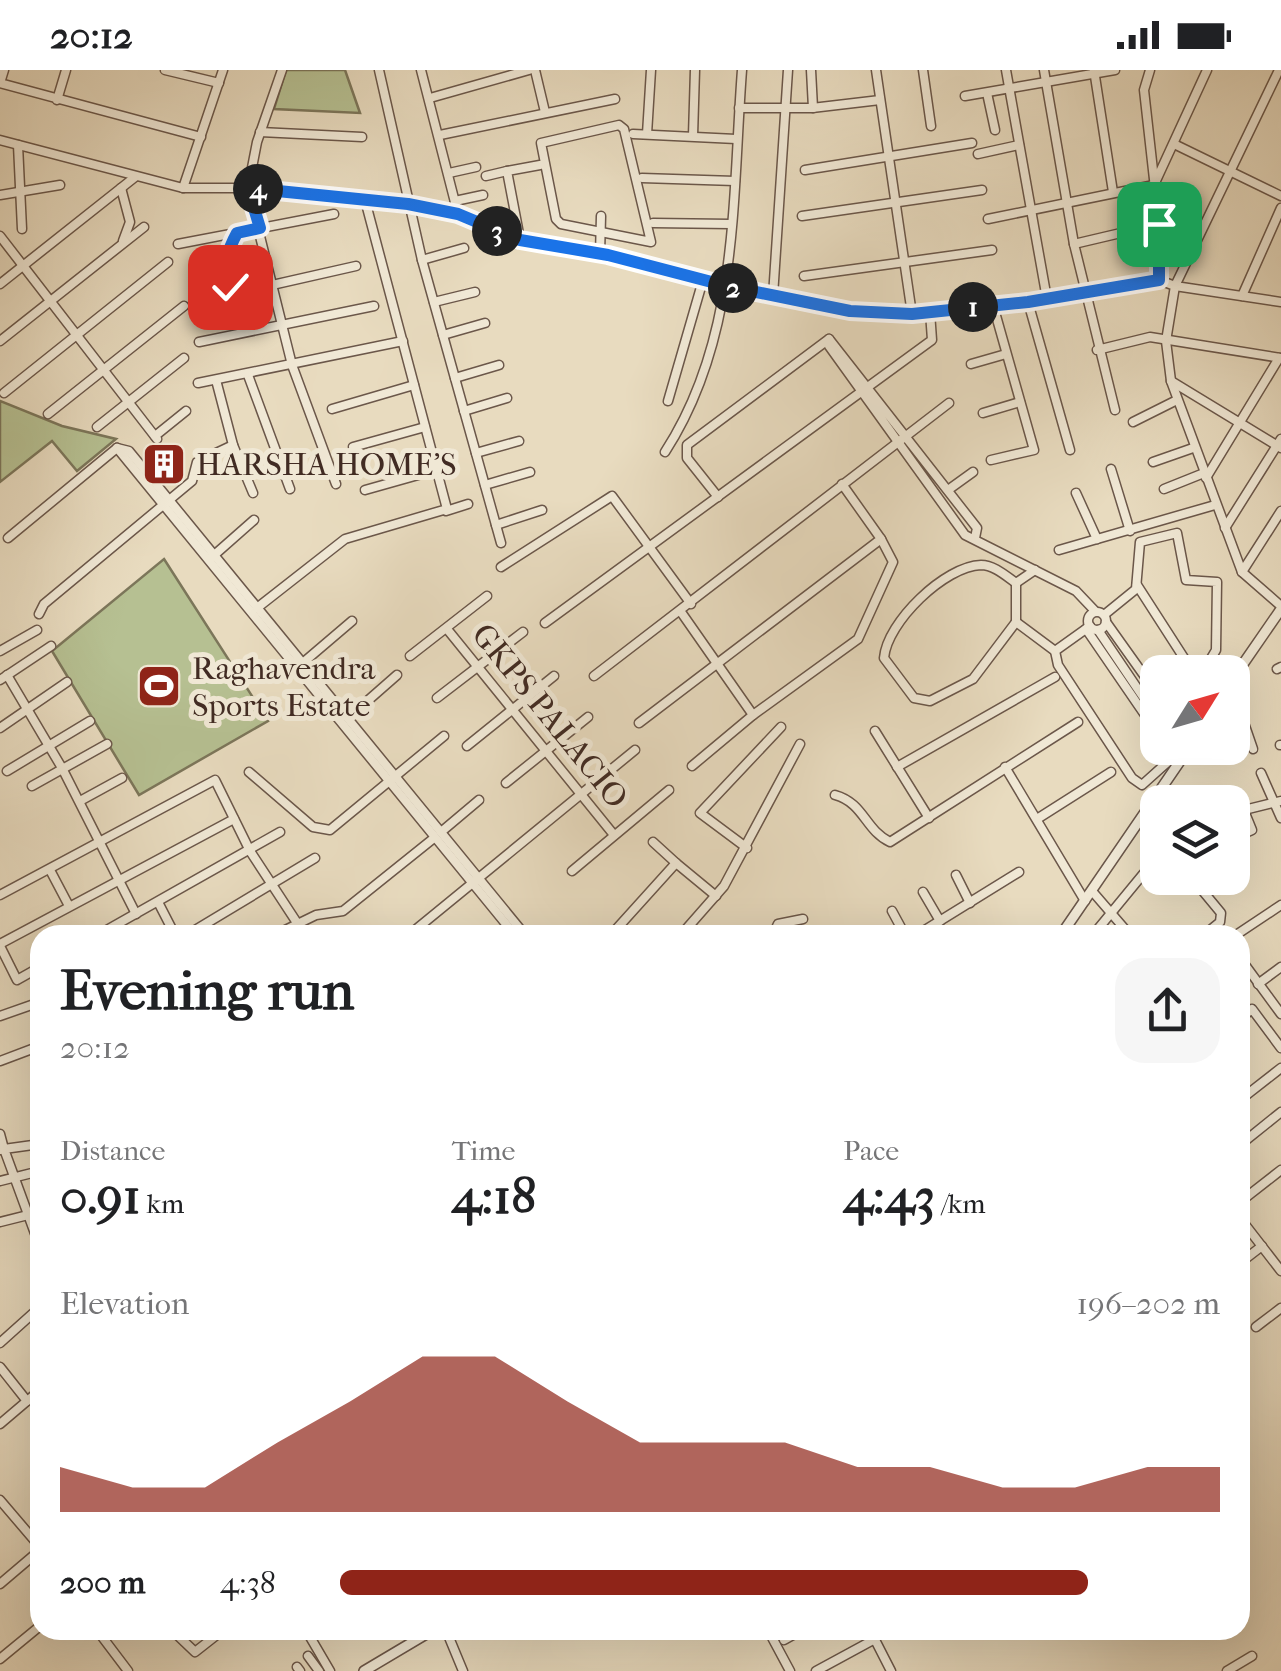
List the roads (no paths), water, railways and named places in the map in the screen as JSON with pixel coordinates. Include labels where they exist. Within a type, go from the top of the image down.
[{"type":"street","points":[[4,70],[0,83],[202,137]]},
{"type":"street","points":[[57,100],[66,70]]},
{"type":"street","points":[[167,70],[219,83]]},
{"type":"street","points":[[183,188],[223,70]]},
{"type":"street","points":[[282,70],[260,132],[248,188],[292,365],[336,484]]},
{"type":"street","points":[[379,70],[422,260],[501,542]]},
{"type":"street","points":[[421,70],[458,214]]},
{"type":"street","points":[[430,98],[532,70],[545,112]]},
{"type":"street","points":[[647,134],[651,70]]},
{"type":"street","points":[[693,136],[695,70]]},
{"type":"street","points":[[665,452],[690,413],[727,286],[742,70]]},
{"type":"street","points":[[772,296],[788,70]]},
{"type":"street","points":[[811,70],[814,108]]},
{"type":"street","points":[[876,70],[912,314]]},
{"type":"street","points":[[923,70],[931,126]]},
{"type":"street","points":[[1006,70],[1046,299]]},
{"type":"street","points":[[1044,70],[1083,294],[1115,410]]},
{"type":"street","points":[[965,96],[1115,70]]},
{"type":"street","points":[[1141,70],[1159,224],[1159,280]]},
{"type":"street","points":[[1144,90],[1150,70]]},
{"type":"street","points":[[1154,186],[1207,70]]},
{"type":"street","points":[[1249,655],[1281,608],[1242,572],[1170,381],[1166,341],[1175,286],[1280,70]]},
{"type":"street","points":[[1094,72],[1113,192]]},
{"type":"street","points":[[987,92],[995,130]]},
{"type":"street","points":[[440,135],[615,98]]},
{"type":"street","points":[[739,108],[814,108],[880,100]]},
{"type":"street","points":[[645,264],[649,242],[622,126],[541,143],[557,222],[649,242]]},
{"type":"street","points":[[260,132],[362,137]]},
{"type":"street","points":[[633,134],[736,139]]},
{"type":"street","points":[[0,140],[183,188],[248,188],[408,204],[458,214],[520,240],[600,254],[850,311],[912,314],[1028,302],[1159,280],[1175,286],[1281,302]]},
{"type":"street","points":[[805,170],[972,143]]},
{"type":"street","points":[[1174,144],[1281,196]]},
{"type":"street","points":[[18,145],[22,230]]},
{"type":"street","points":[[978,154],[1019,146]]},
{"type":"street","points":[[486,176],[540,165]]},
{"type":"street","points":[[449,173],[476,167]]},
{"type":"street","points":[[507,171],[520,240]]},
{"type":"street","points":[[0,284],[135,177]]},
{"type":"street","points":[[642,178],[735,181]]},
{"type":"street","points":[[0,195],[60,185]]},
{"type":"street","points":[[988,219],[1154,186]]},
{"type":"street","points":[[121,188],[130,222],[122,244]]},
{"type":"street","points":[[802,216],[982,190]]},
{"type":"street","points":[[455,201],[484,195]]},
{"type":"street","points":[[365,200],[446,511]]},
{"type":"street","points":[[1242,296],[1281,208]]},
{"type":"street","points":[[178,244],[334,214]]},
{"type":"street","points":[[600,254],[601,216]]},
{"type":"street","points":[[654,223],[730,224]]},
{"type":"street","points":[[1074,244],[1159,224]]},
{"type":"street","points":[[0,340],[144,227]]},
{"type":"street","points":[[233,294],[225,262],[237,233]]},
{"type":"street","points":[[0,236],[74,337],[156,437],[186,410]]},
{"type":"street","points":[[422,260],[464,248]]},
{"type":"street","points":[[804,276],[992,250]]},
{"type":"street","points":[[4,393],[168,262]]},
{"type":"street","points":[[211,299],[356,266]]},
{"type":"street","points":[[668,400],[704,280]]},
{"type":"street","points":[[434,302],[475,292]]},
{"type":"street","points":[[1028,302],[1070,450]]},
{"type":"street","points":[[991,460],[1034,450],[993,305]]},
{"type":"street","points":[[48,414],[184,306]]},
{"type":"street","points":[[199,342],[374,306]]},
{"type":"street","points":[[545,623],[932,340],[930,312]]},
{"type":"street","points":[[443,335],[485,323]]},
{"type":"street","points":[[1097,350],[1143,337],[1280,358],[1205,476],[1164,489]]},
{"type":"street","points":[[718,497],[687,458],[687,445],[829,339],[965,535],[1076,591],[1102,616],[1140,670]]},
{"type":"street","points":[[198,383],[403,342]]},
{"type":"street","points":[[971,364],[1006,354]]},
{"type":"street","points":[[97,427],[184,358]]},
{"type":"street","points":[[455,378],[498,365]]},
{"type":"street","points":[[248,375],[290,489]]},
{"type":"street","points":[[216,380],[233,444],[252,493]]},
{"type":"street","points":[[1170,381],[1280,444],[1225,529]]},
{"type":"street","points":[[332,408],[414,385]]},
{"type":"street","points":[[864,388],[906,434],[977,528],[975,538]]},
{"type":"street","points":[[464,411],[507,398]]},
{"type":"street","points":[[1133,422],[1177,400]]},
{"type":"street","points":[[983,413],[1020,402]]},
{"type":"street","points":[[594,676],[948,404]]},
{"type":"street","points":[[353,447],[425,427]]},
{"type":"street","points":[[476,453],[520,441]]},
{"type":"street","points":[[39,614],[44,604],[192,480],[197,462],[233,444]]},
{"type":"street","points":[[8,538],[117,448],[129,451],[165,501],[508,925]]},
{"type":"street","points":[[1152,462],[1193,448]]},
{"type":"street","points":[[1111,469],[1130,531]]},
{"type":"street","points":[[365,490],[436,470]]},
{"type":"street","points":[[485,486],[530,472]]},
{"type":"street","points":[[948,490],[973,472]]},
{"type":"street","points":[[692,766],[753,715],[858,639],[893,562],[842,484]]},
{"type":"street","points":[[1076,493],[1096,539]]},
{"type":"street","points":[[502,568],[612,496],[691,604]]},
{"type":"street","points":[[257,608],[345,539],[468,504]]},
{"type":"street","points":[[1059,550],[1215,505]]},
{"type":"street","points":[[496,525],[542,510]]},
{"type":"street","points":[[1242,572],[1281,511]]},
{"type":"street","points":[[211,558],[254,520]]},
{"type":"street","points":[[1183,655],[1137,584],[1140,542],[1172,532],[1176,534],[1186,580],[1217,582],[1213,655]]},
{"type":"street","points":[[639,723],[881,539]]},
{"type":"street","points":[[211,558],[257,608],[299,667],[348,718],[391,780]]},
{"type":"street","points":[[991,567],[1016,583],[1016,622],[974,679],[930,701],[914,698],[884,658],[904,610],[964,570],[991,567]]},
{"type":"street","points":[[1016,583],[1035,570]]},
{"type":"street","points":[[1055,651],[1091,628],[1137,584]]},
{"type":"street","points":[[410,656],[487,596]]},
{"type":"street","points":[[681,612],[753,715]]},
{"type":"street","points":[[1102,616],[1088,618],[1091,628],[1140,706]]},
{"type":"street","points":[[299,667],[352,621]]},
{"type":"street","points":[[1016,622],[1055,651],[1058,666],[1132,778],[1142,785],[1165,765]]},
{"type":"street","points":[[1091,628],[1140,695]]},
{"type":"street","name":"GKPS PALACIO","points":[[446,629],[614,835]]},
{"type":"street","points":[[0,651],[37,630]]},
{"type":"street","points":[[437,698],[524,632]]},
{"type":"street","points":[[51,646],[4,678],[28,709],[62,768],[136,914]]},
{"type":"street","points":[[348,718],[397,675]]},
{"type":"street","points":[[467,746],[554,676]]},
{"type":"street","points":[[897,767],[1054,677]]},
{"type":"street","points":[[0,728],[67,682]]},
{"type":"street","points":[[506,783],[588,717]]},
{"type":"street","points":[[8,771],[90,721]]},
{"type":"street","points":[[835,795],[853,800],[881,838],[890,842],[1078,722]]},
{"type":"street","points":[[747,848],[700,813],[781,727]]},
{"type":"street","points":[[875,731],[928,818]]},
{"type":"street","points":[[249,772],[321,831],[330,830],[444,736]]},
{"type":"street","points":[[1250,740],[1253,749]]},
{"type":"street","points":[[32,786],[107,744]]},
{"type":"street","points":[[690,925],[716,896],[747,848],[800,744]]},
{"type":"street","points":[[421,925],[636,750]]},
{"type":"street","points":[[1006,768],[1086,901]]},
{"type":"street","points":[[1036,818],[1111,772]]},
{"type":"street","points":[[1261,774],[1278,801],[1281,818]]},
{"type":"street","points":[[80,802],[122,778]]},
{"type":"street","points":[[0,894],[215,780],[250,852],[296,923]]},
{"type":"street","points":[[572,871],[669,790]]},
{"type":"street","points":[[293,925],[344,910],[479,800]]},
{"type":"street","points":[[1250,806],[1278,801]]},
{"type":"street","points":[[35,925],[234,819]]},
{"type":"street","points":[[1068,925],[1140,822]]},
{"type":"street","points":[[117,925],[280,832]]},
{"type":"street","points":[[653,842],[716,896]]},
{"type":"street","points":[[204,925],[316,858]]},
{"type":"street","points":[[620,925],[676,862]]},
{"type":"street","points":[[50,870],[69,906]]},
{"type":"street","points":[[933,925],[1019,872]]},
{"type":"street","points":[[956,875],[970,903]]},
{"type":"street","points":[[1100,925],[1140,877]]},
{"type":"street","points":[[475,881],[516,925]]},
{"type":"street","points":[[1092,891],[1122,925]]},
{"type":"street","points":[[923,892],[940,921]]},
{"type":"street","points":[[1206,895],[1221,912],[1216,925]]},
{"type":"street","points":[[158,902],[170,925]]},
{"type":"street","points":[[1250,925],[1281,904]]},
{"type":"street","points":[[892,911],[900,925]]},
{"type":"street","points":[[778,925],[803,920]]},
{"type":"street","points":[[30,928],[0,945],[17,980],[30,973]]},
{"type":"street","points":[[1258,984],[1281,968]]},
{"type":"street","points":[[1250,972],[1281,1014]]},
{"type":"street","points":[[0,1016],[30,1006]]},
{"type":"street","points":[[1250,1011],[1281,1048]]},
{"type":"street","points":[[0,1061],[30,1050]]},
{"type":"street","points":[[1250,1092],[1281,1068]]},
{"type":"street","points":[[1250,1137],[1281,1112]]},
{"type":"street","points":[[0,1134],[2,1150],[30,1222]]},
{"type":"street","points":[[2,1150],[30,1146]]},
{"type":"street","points":[[1250,1194],[1281,1170]]},
{"type":"street","points":[[0,1181],[30,1173]]},
{"type":"street","points":[[0,1222],[30,1214]]},
{"type":"street","points":[[1250,1231],[1281,1272]]},
{"type":"street","points":[[1250,1256],[1262,1246]]},
{"type":"street","points":[[1256,1327],[1281,1308]]},
{"type":"street","points":[[0,1343],[30,1316]]},
{"type":"street","points":[[0,1367],[26,1401]]},
{"type":"street","points":[[0,1424],[30,1398]]},
{"type":"street","points":[[2,1506],[30,1538]]},
{"type":"street","points":[[0,1584],[30,1558]]},
{"type":"street","points":[[0,1659],[30,1634]]},
{"type":"street","points":[[105,1640],[128,1671]]},
{"type":"street","points":[[182,1640],[194,1652],[210,1640]]},
{"type":"street","points":[[312,1640],[330,1671]]},
{"type":"street","points":[[364,1671],[416,1640]]},
{"type":"street","points":[[450,1640],[463,1671]]},
{"type":"street","points":[[773,1640],[790,1671]]},
{"type":"street","points":[[816,1671],[863,1640]]},
{"type":"street","points":[[875,1640],[892,1671]]},
{"type":"street","points":[[308,1656],[319,1671]]},
{"type":"street","points":[[1226,1671],[1252,1656]]},
{"type":"place","name":"HARSHA HOME'S","points":[[164,464]]},
{"type":"place","name":"Raghavendra Sports Estate","points":[[159,686]]}]
